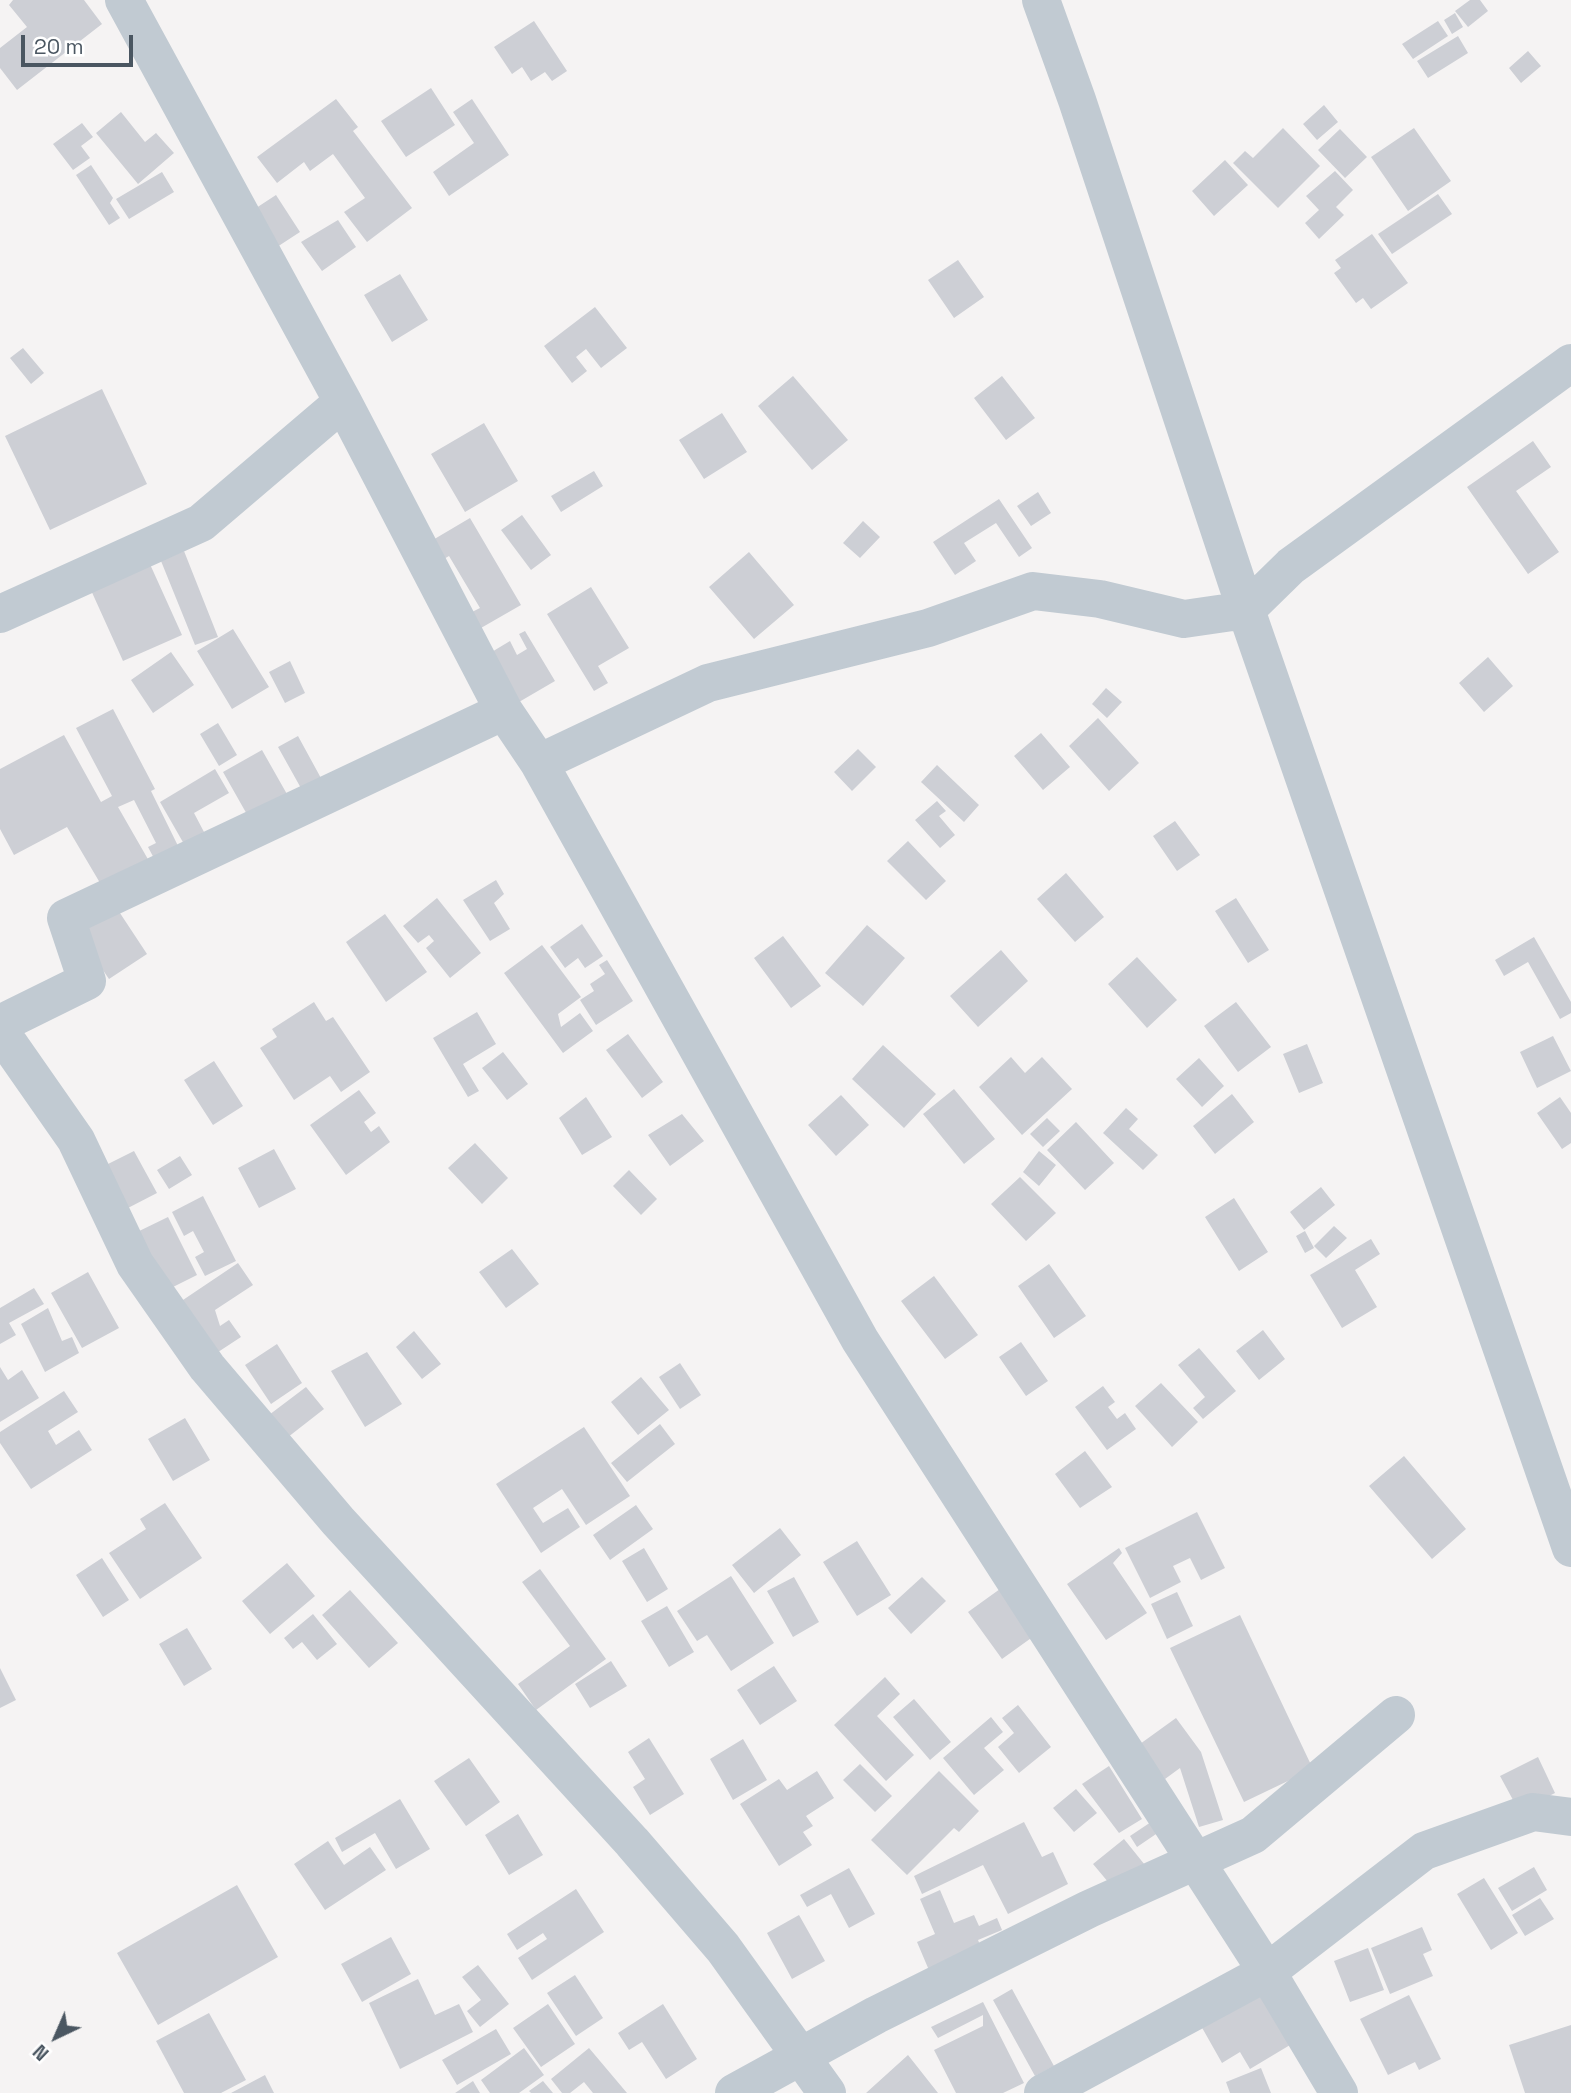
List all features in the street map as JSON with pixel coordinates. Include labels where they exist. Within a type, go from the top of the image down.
[{"type":"street","points":[[124,0],[343,402],[504,711],[539,762],[860,1340],[1267,1972],[1339,2093]]},
{"type":"street","points":[[1041,0],[1077,100],[1246,610],[1571,1548]]},
{"type":"street","points":[[539,762],[708,683],[928,628],[1033,591],[1100,598],[1184,619],[1246,610],[1291,566],[1571,363]]},
{"type":"street","points":[[0,614],[201,523],[343,402]]},
{"type":"street","points":[[0,1024],[87,982],[66,918],[504,711]]},
{"type":"street","points":[[0,1031],[76,1140],[135,1264],[207,1367],[338,1521],[632,1842],[723,1948],[827,2093]]},
{"type":"street","points":[[734,2093],[876,2015],[1064,1922],[1253,1835],[1396,1714]]},
{"type":"street","points":[[1043,2093],[1267,1972],[1424,1851],[1533,1812],[1571,1817]]},
{"type":"building","points":[[13,0],[84,0],[102,24],[17,90],[0,68],[0,48],[27,27],[9,5]]},
{"type":"building","points":[[1470,0],[1480,0],[1488,11],[1468,27],[1455,11]]},
{"type":"building","points":[[1455,13],[1463,27],[1452,34],[1444,20]]},
{"type":"building","points":[[534,21],[567,71],[552,81],[545,72],[531,81],[522,67],[512,74],[494,47]]},
{"type":"building","points":[[1438,21],[1448,36],[1413,59],[1402,44]]},
{"type":"building","points":[[1458,36],[1468,53],[1428,78],[1417,61]]},
{"type":"building","points":[[1528,51],[1541,66],[1521,83],[1509,68]]},
{"type":"building","points":[[431,88],[455,125],[406,157],[381,121]]},
{"type":"building","points":[[336,99],[358,127],[353,131],[412,208],[367,242],[344,212],[365,198],[333,154],[310,171],[304,162],[277,183],[257,157]]},
{"type":"building","points":[[472,99],[509,155],[449,196],[433,172],[474,143],[453,112]]},
{"type":"building","points":[[1324,105],[1338,122],[1317,140],[1303,124]]},
{"type":"building","points":[[121,112],[145,142],[156,133],[174,153],[138,184],[96,133]]},
{"type":"building","points":[[82,123],[93,137],[81,146],[90,158],[73,170],[53,144]]},
{"type":"building","points":[[1283,128],[1320,166],[1278,208],[1233,163],[1245,151],[1253,158]]},
{"type":"building","points":[[1414,128],[1451,181],[1408,211],[1371,157]]},
{"type":"building","points":[[1340,129],[1367,157],[1345,178],[1318,150]]},
{"type":"building","points":[[1225,160],[1248,185],[1214,216],[1192,191]]},
{"type":"building","points":[[91,165],[113,198],[110,203],[120,218],[109,225],[76,175]]},
{"type":"building","points":[[1335,171],[1353,190],[1336,207],[1344,215],[1319,239],[1305,223],[1319,210],[1306,196]]},
{"type":"building","points":[[162,172],[174,192],[129,219],[116,199]]},
{"type":"building","points":[[1438,194],[1452,214],[1392,254],[1378,234]]},
{"type":"building","points":[[276,195],[300,232],[277,247],[253,210]]},
{"type":"building","points":[[338,220],[356,247],[322,271],[301,242]]},
{"type":"building","points":[[1372,234],[1408,283],[1371,309],[1363,298],[1356,303],[1334,273],[1341,268],[1335,260]]},
{"type":"building","points":[[958,260],[984,297],[954,318],[928,280]]},
{"type":"building","points":[[400,274],[428,320],[392,342],[364,295]]},
{"type":"building","points":[[595,307],[627,348],[601,368],[586,349],[576,357],[587,371],[572,383],[544,346]]},
{"type":"building","points":[[23,348],[44,373],[31,384],[10,358]]},
{"type":"building","points":[[793,376],[848,440],[812,470],[758,406]]},
{"type":"building","points":[[1002,376],[1035,418],[1006,440],[974,398]]},
{"type":"building","points":[[102,389],[147,484],[50,530],[5,436]]},
{"type":"building","points":[[722,413],[747,452],[704,479],[679,440]]},
{"type":"building","points":[[484,423],[518,481],[465,512],[431,454]]},
{"type":"building","points":[[1533,441],[1551,467],[1516,491],[1559,552],[1528,574],[1467,487]]},
{"type":"building","points":[[594,471],[603,486],[561,512],[551,496]]},
{"type":"building","points":[[1038,492],[1051,513],[1031,526],[1017,506]]},
{"type":"building","points":[[999,499],[1032,548],[1019,557],[996,523],[964,543],[976,561],[955,575],[933,542]]},
{"type":"building","points":[[522,515],[551,555],[531,570],[501,530]]},
{"type":"building","points":[[470,518],[521,605],[474,632],[464,616],[480,608],[449,556],[437,563],[426,544]]},
{"type":"building","points":[[863,521],[880,537],[860,558],[843,543]]},
{"type":"building","points":[[184,551],[218,637],[195,645],[161,561]]},
{"type":"building","points":[[749,552],[794,605],[754,639],[709,587]]},
{"type":"building","points":[[149,562],[182,635],[123,661],[90,588]]},
{"type":"building","points":[[591,587],[629,648],[598,666],[608,683],[594,691],[547,614]]},
{"type":"building","points":[[233,629],[269,687],[232,709],[197,651]]},
{"type":"building","points":[[525,631],[555,681],[519,702],[490,653],[510,641],[517,655],[527,649],[519,634]]},
{"type":"building","points":[[171,652],[194,685],[153,713],[131,680]]},
{"type":"building","points":[[1488,657],[1513,686],[1484,712],[1459,683]]},
{"type":"building","points":[[290,661],[305,693],[285,703],[269,672]]},
{"type":"building","points":[[1106,688],[1122,702],[1107,718],[1092,704]]},
{"type":"building","points":[[113,709],[155,789],[151,791],[181,852],[157,864],[148,847],[156,843],[134,800],[118,807],[149,861],[103,888],[67,827],[14,855],[0,829],[0,769],[64,735],[101,802],[112,796],[76,728]]},
{"type":"building","points":[[1098,718],[1139,763],[1109,791],[1069,746]]},
{"type":"building","points":[[218,723],[237,755],[219,766],[200,734]]},
{"type":"building","points":[[1041,733],[1070,767],[1043,790],[1014,756]]},
{"type":"building","points":[[298,736],[322,780],[302,790],[278,747]]},
{"type":"building","points":[[858,749],[876,767],[852,791],[834,772]]},
{"type":"building","points":[[262,750],[292,803],[253,825],[223,772]]},
{"type":"building","points":[[937,765],[979,805],[964,822],[921,782]]},
{"type":"building","points":[[215,769],[229,793],[194,813],[204,832],[184,844],[160,802]]},
{"type":"building","points":[[937,801],[946,811],[939,816],[955,835],[940,848],[915,820]]},
{"type":"building","points":[[1175,821],[1200,855],[1177,871],[1153,836]]},
{"type":"building","points":[[908,841],[946,881],[926,900],[887,861]]},
{"type":"building","points":[[1066,873],[1104,917],[1075,942],[1037,899]]},
{"type":"building","points":[[496,880],[504,894],[494,903],[510,929],[490,941],[463,900]]},
{"type":"building","points":[[437,898],[481,953],[450,978],[426,948],[434,941],[429,935],[418,943],[403,926]]},
{"type":"building","points":[[1236,898],[1269,950],[1248,963],[1215,911]]},
{"type":"building","points":[[114,904],[147,954],[109,979],[75,929]]},
{"type":"building","points":[[385,914],[427,972],[386,1002],[346,942]]},
{"type":"building","points":[[582,924],[603,956],[585,968],[578,958],[565,968],[550,947]]},
{"type":"building","points":[[867,925],[905,958],[863,1006],[825,973]]},
{"type":"building","points":[[783,936],[821,986],[791,1008],[754,958]]},
{"type":"building","points":[[1534,937],[1571,1002],[1571,1013],[1560,1019],[1528,962],[1504,976],[1495,960]]},
{"type":"building","points":[[542,945],[581,997],[558,1014],[561,1027],[580,1013],[593,1031],[563,1053],[504,973]]},
{"type":"building","points":[[1001,950],[1028,981],[978,1027],[950,996]]},
{"type":"building","points":[[1137,957],[1177,1000],[1147,1028],[1108,984]]},
{"type":"building","points":[[607,960],[633,1001],[596,1025],[580,1000],[594,991],[590,984],[605,974],[599,965]]},
{"type":"building","points":[[314,1002],[326,1021],[333,1017],[370,1072],[341,1092],[330,1076],[294,1100],[260,1048],[277,1037],[272,1029]]},
{"type":"building","points":[[1236,1002],[1271,1047],[1238,1072],[1204,1026]]},
{"type":"building","points":[[477,1012],[496,1044],[463,1064],[479,1091],[468,1097],[433,1038]]},
{"type":"building","points":[[628,1034],[663,1082],[642,1098],[606,1050]]},
{"type":"building","points":[[1553,1036],[1571,1071],[1537,1088],[1520,1052]]},
{"type":"building","points":[[1307,1044],[1323,1083],[1299,1093],[1283,1054]]},
{"type":"building","points":[[883,1045],[936,1094],[904,1128],[852,1079]]},
{"type":"building","points":[[503,1052],[528,1084],[507,1100],[482,1068]]},
{"type":"building","points":[[1011,1057],[1025,1073],[1042,1057],[1072,1089],[1022,1135],[979,1087]]},
{"type":"building","points":[[1199,1058],[1224,1086],[1202,1107],[1176,1079]]},
{"type":"building","points":[[214,1061],[243,1106],[213,1125],[184,1080]]},
{"type":"building","points":[[954,1089],[995,1139],[964,1164],[923,1114]]},
{"type":"building","points":[[359,1090],[376,1113],[364,1122],[371,1132],[379,1126],[390,1142],[346,1175],[310,1125]]},
{"type":"building","points":[[1232,1094],[1254,1122],[1215,1154],[1193,1126]]},
{"type":"building","points":[[841,1095],[869,1125],[836,1156],[808,1125]]},
{"type":"building","points":[[586,1097],[612,1137],[582,1155],[559,1118]]},
{"type":"building","points":[[1560,1097],[1571,1113],[1571,1143],[1562,1149],[1537,1113]]},
{"type":"building","points":[[1126,1108],[1138,1119],[1129,1129],[1158,1155],[1143,1170],[1103,1133]]},
{"type":"building","points":[[682,1114],[704,1141],[670,1166],[648,1135]]},
{"type":"building","points":[[1047,1118],[1060,1131],[1043,1147],[1030,1134]]},
{"type":"building","points":[[1076,1122],[1114,1163],[1085,1190],[1047,1150]]},
{"type":"building","points":[[475,1143],[508,1178],[482,1204],[448,1168]]},
{"type":"building","points":[[274,1149],[296,1189],[259,1208],[238,1168]]},
{"type":"building","points":[[134,1151],[157,1193],[126,1209],[104,1166]]},
{"type":"building","points":[[1039,1151],[1056,1165],[1039,1186],[1023,1172]]},
{"type":"building","points":[[180,1156],[192,1175],[169,1189],[157,1170]]},
{"type":"building","points":[[629,1170],[657,1199],[641,1215],[613,1186]]},
{"type":"building","points":[[1020,1177],[1056,1213],[1026,1241],[991,1204]]},
{"type":"building","points":[[1321,1187],[1335,1205],[1304,1230],[1290,1212]]},
{"type":"building","points":[[203,1196],[236,1261],[205,1276],[195,1257],[204,1252],[193,1231],[184,1236],[172,1212]]},
{"type":"building","points":[[1234,1198],[1268,1252],[1239,1271],[1205,1217]]},
{"type":"building","points":[[168,1217],[197,1275],[161,1293],[131,1235]]},
{"type":"building","points":[[1334,1226],[1347,1238],[1326,1258],[1314,1246]]},
{"type":"building","points":[[1305,1231],[1314,1248],[1305,1253],[1296,1236]]},
{"type":"building","points":[[1371,1239],[1380,1254],[1355,1270],[1377,1307],[1342,1328],[1310,1275]]},
{"type":"building","points":[[512,1249],[539,1284],[506,1308],[479,1272]]},
{"type":"building","points":[[238,1263],[253,1285],[215,1310],[220,1326],[229,1320],[241,1337],[212,1356],[177,1304]]},
{"type":"building","points":[[1049,1264],[1086,1316],[1054,1338],[1018,1286]]},
{"type":"building","points":[[88,1272],[119,1328],[82,1348],[51,1293]]},
{"type":"building","points":[[934,1276],[978,1335],[945,1359],[901,1301]]},
{"type":"building","points":[[34,1288],[44,1304],[9,1323],[16,1335],[0,1344],[0,1308]]},
{"type":"building","points":[[48,1308],[62,1341],[72,1337],[79,1353],[45,1372],[21,1324]]},
{"type":"building","points":[[1263,1330],[1285,1359],[1259,1380],[1236,1351]]},
{"type":"building","points":[[414,1331],[441,1364],[422,1379],[396,1347]]},
{"type":"building","points":[[1021,1342],[1048,1381],[1026,1396],[999,1357]]},
{"type":"building","points":[[277,1344],[302,1383],[271,1404],[245,1365]]},
{"type":"building","points":[[1199,1348],[1236,1391],[1203,1419],[1193,1408],[1205,1397],[1178,1365]]},
{"type":"building","points":[[367,1352],[402,1404],[365,1427],[331,1371]]},
{"type":"building","points":[[680,1363],[701,1395],[680,1409],[659,1377]]},
{"type":"building","points":[[0,1367],[8,1380],[22,1370],[39,1398],[0,1422]]},
{"type":"building","points":[[641,1377],[669,1410],[638,1435],[611,1402]]},
{"type":"building","points":[[1161,1383],[1198,1422],[1172,1447],[1135,1406]]},
{"type":"building","points":[[1103,1386],[1115,1402],[1108,1407],[1117,1419],[1125,1413],[1136,1429],[1107,1450],[1075,1407]]},
{"type":"building","points":[[306,1387],[324,1409],[283,1441],[265,1418]]},
{"type":"building","points":[[64,1391],[78,1412],[48,1431],[56,1445],[79,1430],[92,1450],[31,1489],[0,1443],[0,1432]]},
{"type":"building","points":[[185,1418],[210,1460],[173,1481],[148,1439]]},
{"type":"building","points":[[660,1424],[675,1444],[627,1482],[611,1463]]},
{"type":"building","points":[[584,1427],[630,1496],[586,1525],[562,1489],[533,1508],[543,1523],[568,1508],[580,1527],[541,1553],[496,1484]]},
{"type":"building","points":[[1085,1451],[1112,1487],[1080,1508],[1055,1474]]},
{"type":"building","points":[[1404,1456],[1466,1529],[1432,1559],[1369,1486]]},
{"type":"building","points":[[165,1503],[202,1558],[140,1599],[109,1553],[146,1529],[140,1519]]},
{"type":"building","points":[[636,1505],[653,1529],[610,1560],[593,1535]]},
{"type":"building","points":[[1197,1512],[1225,1568],[1201,1580],[1190,1558],[1173,1566],[1181,1582],[1150,1598],[1125,1548]]},
{"type":"building","points":[[780,1528],[801,1555],[754,1593],[732,1565]]},
{"type":"building","points":[[857,1541],[891,1595],[857,1616],[823,1562]]},
{"type":"building","points":[[644,1548],[668,1589],[647,1602],[622,1561]]},
{"type":"building","points":[[1119,1548],[1122,1553],[1113,1563],[1147,1613],[1106,1640],[1067,1584]]},
{"type":"building","points":[[102,1558],[129,1600],[103,1617],[76,1575]]},
{"type":"building","points":[[287,1563],[315,1596],[270,1634],[242,1601]]},
{"type":"building","points":[[540,1569],[606,1659],[536,1710],[518,1684],[570,1646],[522,1582]]},
{"type":"building","points":[[731,1576],[774,1643],[731,1671],[707,1635],[697,1641],[677,1611]]},
{"type":"building","points":[[794,1577],[819,1622],[793,1637],[767,1591]]},
{"type":"building","points":[[922,1577],[946,1601],[911,1634],[888,1608]]},
{"type":"building","points":[[1000,1589],[1034,1636],[1002,1659],[968,1612]]},
{"type":"building","points":[[350,1590],[398,1643],[369,1668],[322,1615]]},
{"type":"building","points":[[1177,1592],[1193,1626],[1167,1639],[1151,1604]]},
{"type":"building","points":[[667,1606],[694,1652],[669,1667],[641,1621]]},
{"type":"building","points":[[313,1614],[337,1644],[317,1660],[302,1642],[293,1649],[284,1638]]},
{"type":"building","points":[[1240,1615],[1313,1769],[1244,1802],[1170,1648]]},
{"type":"building","points":[[187,1628],[212,1669],[184,1686],[159,1644]]},
{"type":"building","points":[[611,1661],[627,1686],[590,1708],[575,1684]]},
{"type":"building","points":[[774,1666],[797,1701],[760,1725],[737,1690]]},
{"type":"building","points":[[0,1668],[16,1700],[0,1708]]},
{"type":"building","points":[[885,1677],[900,1694],[877,1716],[914,1755],[886,1781],[834,1725]]},
{"type":"building","points":[[914,1699],[951,1742],[930,1760],[893,1717]]},
{"type":"building","points":[[1018,1705],[1051,1747],[1019,1773],[998,1747],[1014,1733],[1002,1718]]},
{"type":"building","points":[[991,1717],[1003,1732],[984,1748],[1004,1770],[974,1795],[943,1758]]},
{"type":"building","points":[[1176,1718],[1201,1752],[1223,1820],[1199,1827],[1180,1768],[1165,1779],[1140,1744]]},
{"type":"building","points":[[649,1738],[684,1794],[650,1815],[633,1787],[645,1779],[628,1752]]},
{"type":"building","points":[[743,1739],[767,1780],[733,1800],[710,1759]]},
{"type":"building","points":[[1538,1757],[1555,1793],[1519,1811],[1500,1776]]},
{"type":"building","points":[[469,1758],[500,1802],[466,1826],[434,1781]]},
{"type":"building","points":[[860,1764],[892,1796],[875,1812],[843,1780]]},
{"type":"building","points":[[1109,1766],[1142,1819],[1119,1833],[1082,1784]]},
{"type":"building","points":[[817,1771],[834,1798],[806,1816],[813,1826],[803,1832],[812,1845],[779,1866],[740,1804],[779,1779],[787,1790]]},
{"type":"building","points":[[939,1771],[979,1811],[959,1832],[954,1828],[907,1875],[871,1840]]},
{"type":"building","points":[[1076,1789],[1097,1813],[1074,1832],[1053,1808]]},
{"type":"building","points":[[400,1799],[430,1849],[396,1869],[375,1833],[342,1852],[335,1838]]},
{"type":"building","points":[[518,1814],[543,1855],[509,1875],[485,1835]]},
{"type":"building","points":[[1024,1822],[1042,1857],[1053,1852],[1068,1884],[1008,1914],[983,1865],[922,1894],[914,1876]]},
{"type":"building","points":[[1151,1822],[1159,1832],[1137,1847],[1130,1836]]},
{"type":"building","points":[[1124,1839],[1149,1870],[1119,1895],[1093,1864]]},
{"type":"building","points":[[328,1841],[344,1865],[370,1847],[386,1870],[325,1910],[294,1864]]},
{"type":"building","points":[[1534,1867],[1547,1890],[1512,1911],[1498,1888]]},
{"type":"building","points":[[849,1868],[875,1914],[849,1928],[831,1894],[807,1907],[800,1895]]},
{"type":"building","points":[[1484,1878],[1518,1933],[1491,1950],[1457,1894]]},
{"type":"building","points":[[237,1885],[278,1957],[158,2025],[117,1953]]},
{"type":"building","points":[[576,1889],[604,1932],[532,1980],[518,1958],[547,1939],[543,1933],[517,1950],[507,1934]]},
{"type":"building","points":[[940,1890],[954,1923],[974,1915],[979,1926],[997,1918],[1002,1930],[978,1940],[983,1952],[934,1982],[917,1942],[935,1934],[920,1899]]},
{"type":"building","points":[[1540,1898],[1554,1919],[1525,1936],[1512,1915]]},
{"type":"building","points":[[799,1915],[825,1961],[792,1979],[767,1933]]},
{"type":"building","points":[[1422,1927],[1432,1950],[1423,1954],[1433,1976],[1390,1994],[1371,1948]]},
{"type":"building","points":[[391,1937],[411,1974],[362,2002],[341,1964]]},
{"type":"building","points":[[1368,1948],[1384,1990],[1350,2002],[1334,1961]]},
{"type":"building","points":[[478,1965],[509,2004],[480,2027],[467,2011],[481,2000],[462,1977]]},
{"type":"building","points":[[575,1975],[603,2018],[576,2036],[547,1993]]},
{"type":"building","points":[[1264,1978],[1300,2039],[1250,2069],[1240,2052],[1222,2063],[1196,2017]]},
{"type":"building","points":[[418,1979],[435,2015],[459,2004],[473,2032],[400,2069],[369,2003]]},
{"type":"building","points":[[1012,1989],[1054,2066],[1035,2076],[993,2000]]},
{"type":"building","points":[[1409,1995],[1441,2059],[1419,2070],[1415,2062],[1388,2075],[1360,2019]]},
{"type":"building","points":[[983,2002],[1024,2083],[1003,2093],[956,2093],[934,2050],[983,2026],[983,2015],[938,2038],[931,2027]]},
{"type":"building","points":[[548,2004],[575,2044],[541,2067],[513,2028]]},
{"type":"building","points":[[663,2004],[697,2059],[666,2079],[642,2042],[629,2050],[618,2033]]},
{"type":"building","points":[[209,2013],[246,2080],[221,2093],[184,2093],[156,2041]]},
{"type":"building","points":[[1571,2025],[1571,2093],[1525,2093],[1509,2045]]},
{"type":"building","points":[[496,2029],[511,2054],[457,2085],[442,2060]]},
{"type":"building","points":[[524,2048],[544,2075],[519,2093],[490,2093],[481,2080]]},
{"type":"building","points":[[589,2048],[627,2093],[593,2093],[584,2082],[570,2093],[562,2093],[551,2079]]},
{"type":"building","points":[[908,2055],[938,2093],[866,2093]]},
{"type":"building","points":[[1261,2068],[1271,2093],[1230,2093],[1226,2082]]},
{"type":"building","points":[[265,2075],[274,2093],[231,2093]]},
{"type":"building","points":[[473,2081],[480,2093],[455,2093]]},
{"type":"building","points":[[543,2081],[553,2093],[529,2091]]}]
